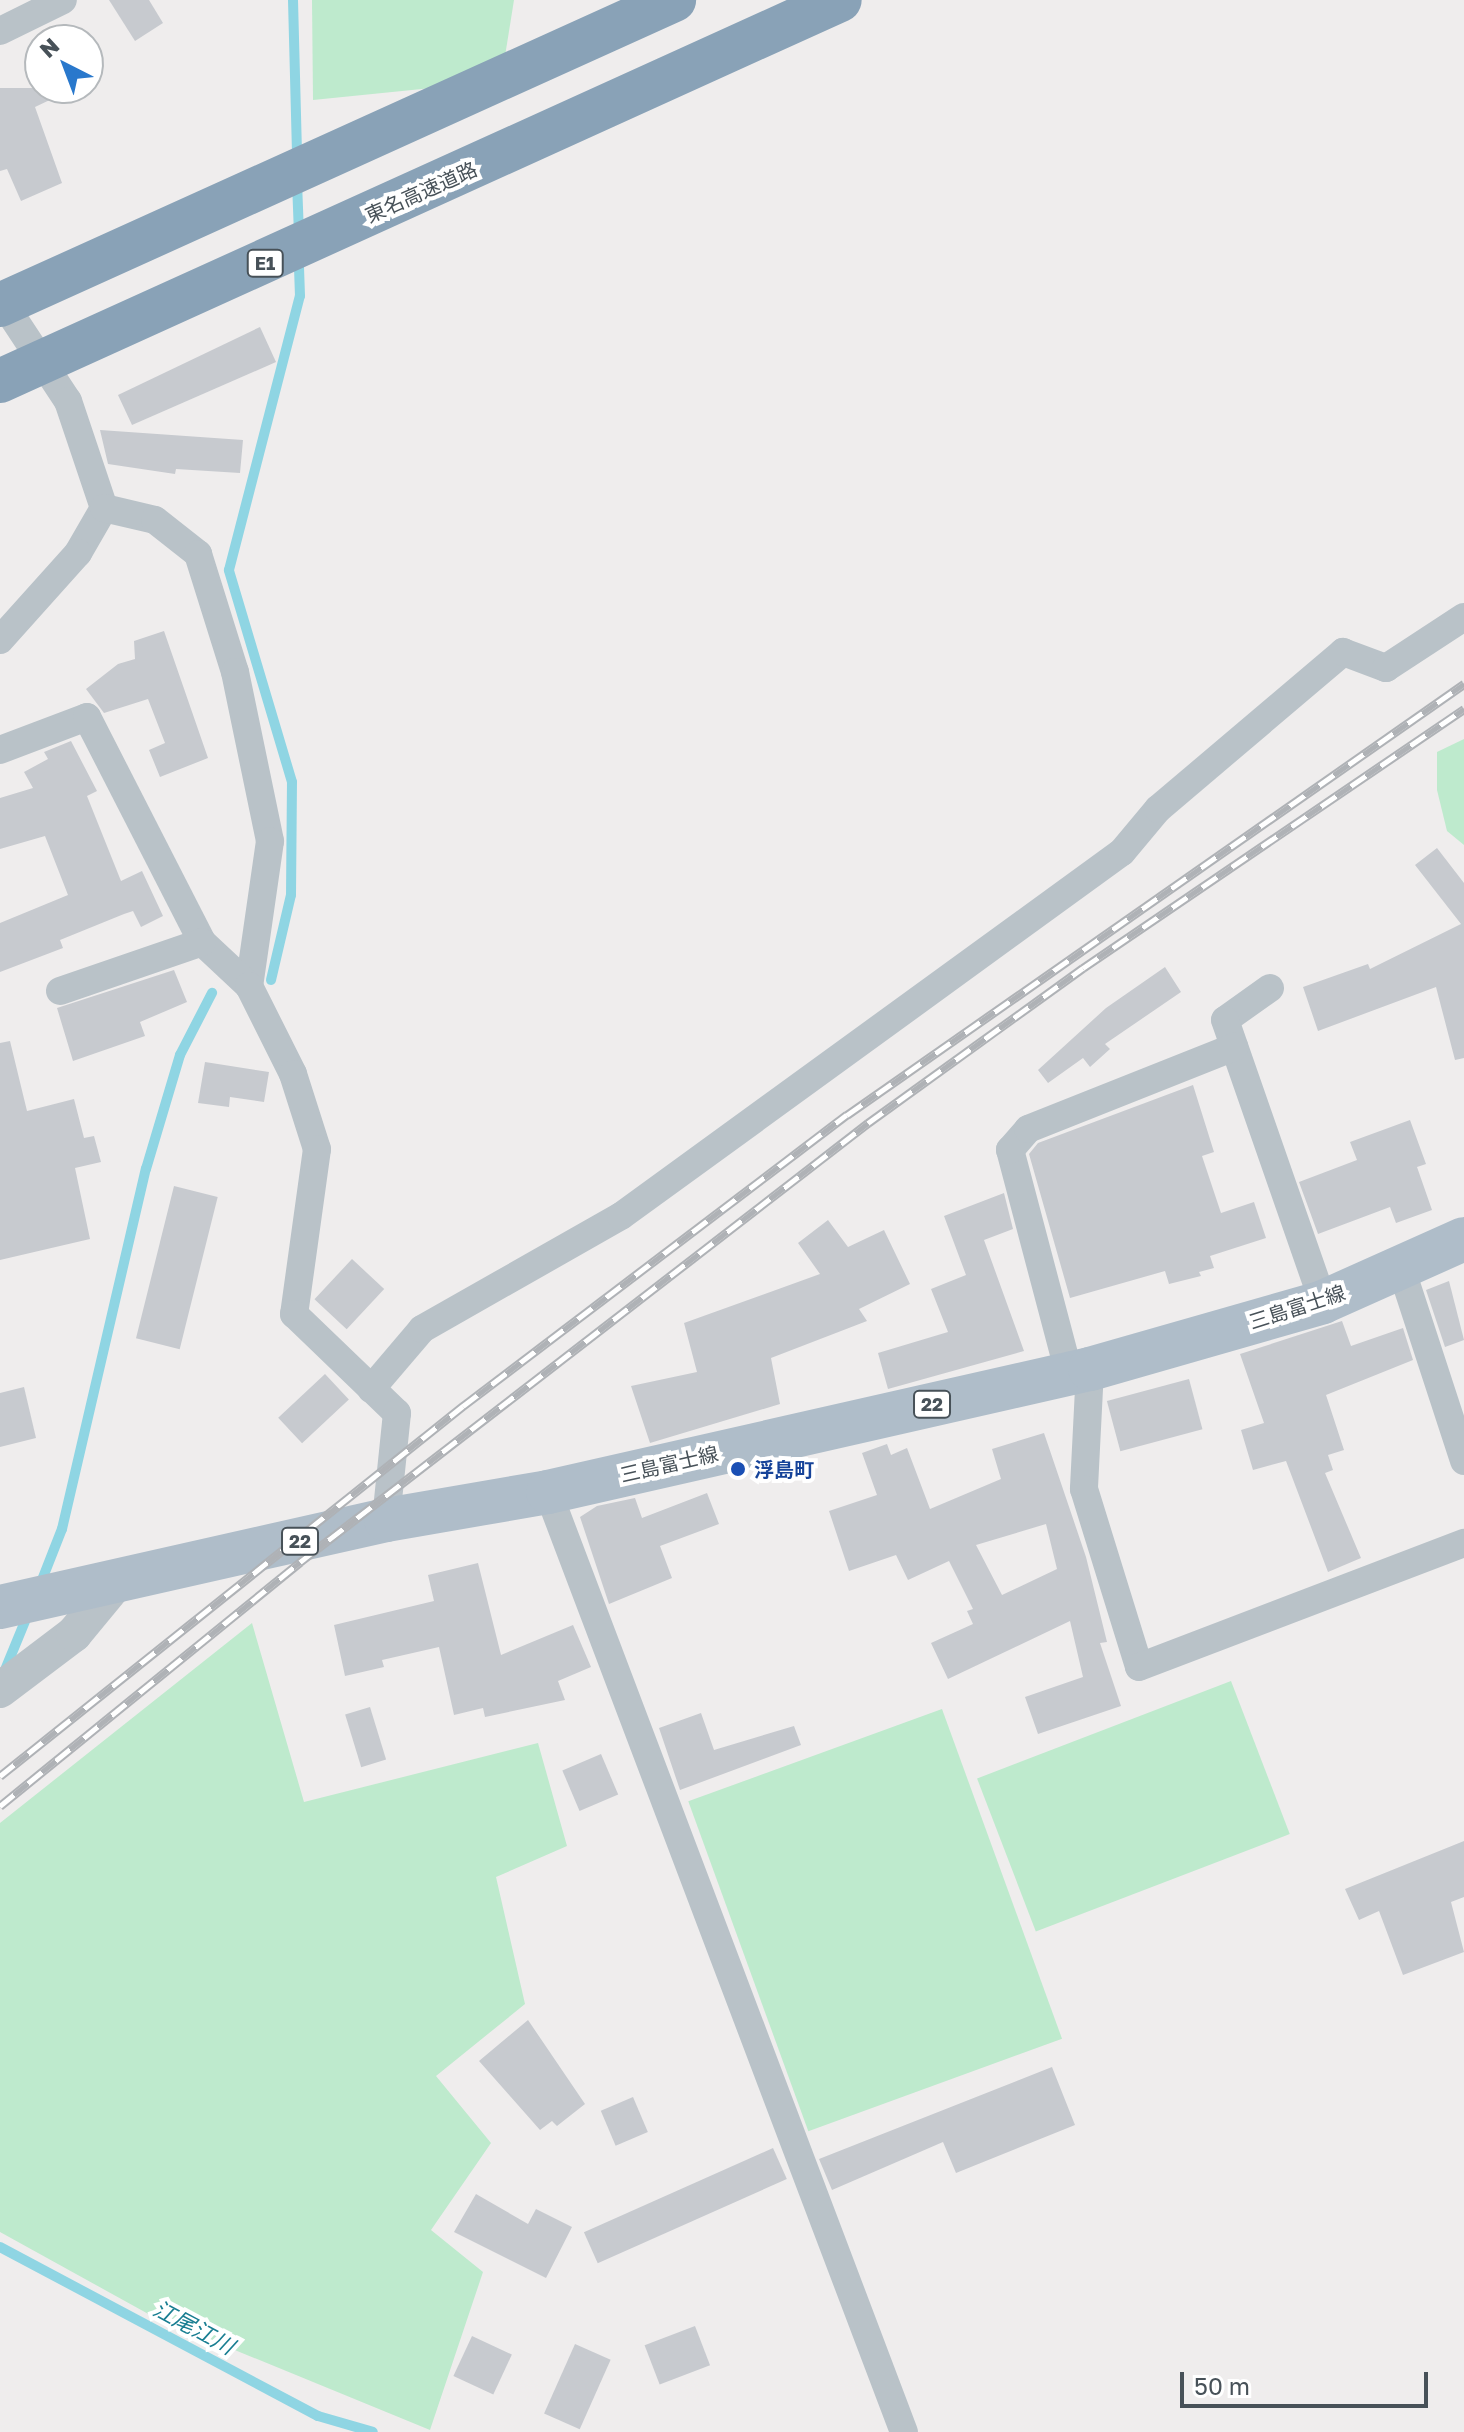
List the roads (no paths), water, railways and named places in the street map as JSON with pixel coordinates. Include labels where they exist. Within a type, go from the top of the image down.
[{"type":"highway","points":[[0,305],[501,81],[674,0]]},
{"type":"highway","name":"東名高速道路","points":[[0,381],[529,144],[840,0]]},
{"type":"main road","name":"三島富士線","points":[[7,1606],[386,1520],[548,1492],[1079,1371],[1323,1302],[1464,1239]]},
{"type":"street","points":[[0,31],[63,0]]},
{"type":"street","points":[[0,298],[68,401],[104,508],[78,553],[0,640]]},
{"type":"street","points":[[104,508],[155,520],[198,554],[235,672],[270,841],[249,986]]},
{"type":"street","points":[[371,1389],[422,1329],[621,1216],[1122,852],[1158,809],[1343,652],[1386,668],[1464,617]]},
{"type":"street","points":[[0,750],[87,717],[202,942],[249,986],[293,1074],[317,1149],[294,1314],[397,1413],[386,1520]]},
{"type":"street","points":[[60,991],[202,942]]},
{"type":"street","points":[[1270,988],[1225,1020],[1323,1302]]},
{"type":"street","points":[[1234,1047],[1028,1129],[1010,1150],[1079,1371],[1084,1489],[1139,1667],[1464,1543]]},
{"type":"street","points":[[1401,1268],[1464,1461]]},
{"type":"street","points":[[548,1492],[904,2432]]},
{"type":"street","points":[[12,1681],[74,1634],[117,1582]]},
{"type":"waterway","points":[[293,0],[297,158]]},
{"type":"waterway","points":[[297,182],[299,234]]},
{"type":"waterway","points":[[271,980],[291,895],[292,782],[229,570],[300,296],[299,258]]},
{"type":"waterway","points":[[40,1585],[62,1529],[146,1169],[180,1055],[212,993]]},
{"type":"waterway","points":[[5,1670],[28,1614]]},
{"type":"waterway","name":"江尾江川","points":[[0,2247],[318,2416],[373,2432]]},
{"type":"railway","points":[[0,1776],[463,1406],[847,1115],[1464,684]]},
{"type":"railway","points":[[0,1806],[300,1562],[868,1123],[1083,968],[1464,709]]},
{"type":"place","name":"浮島町","points":[[738,1469]]}]
